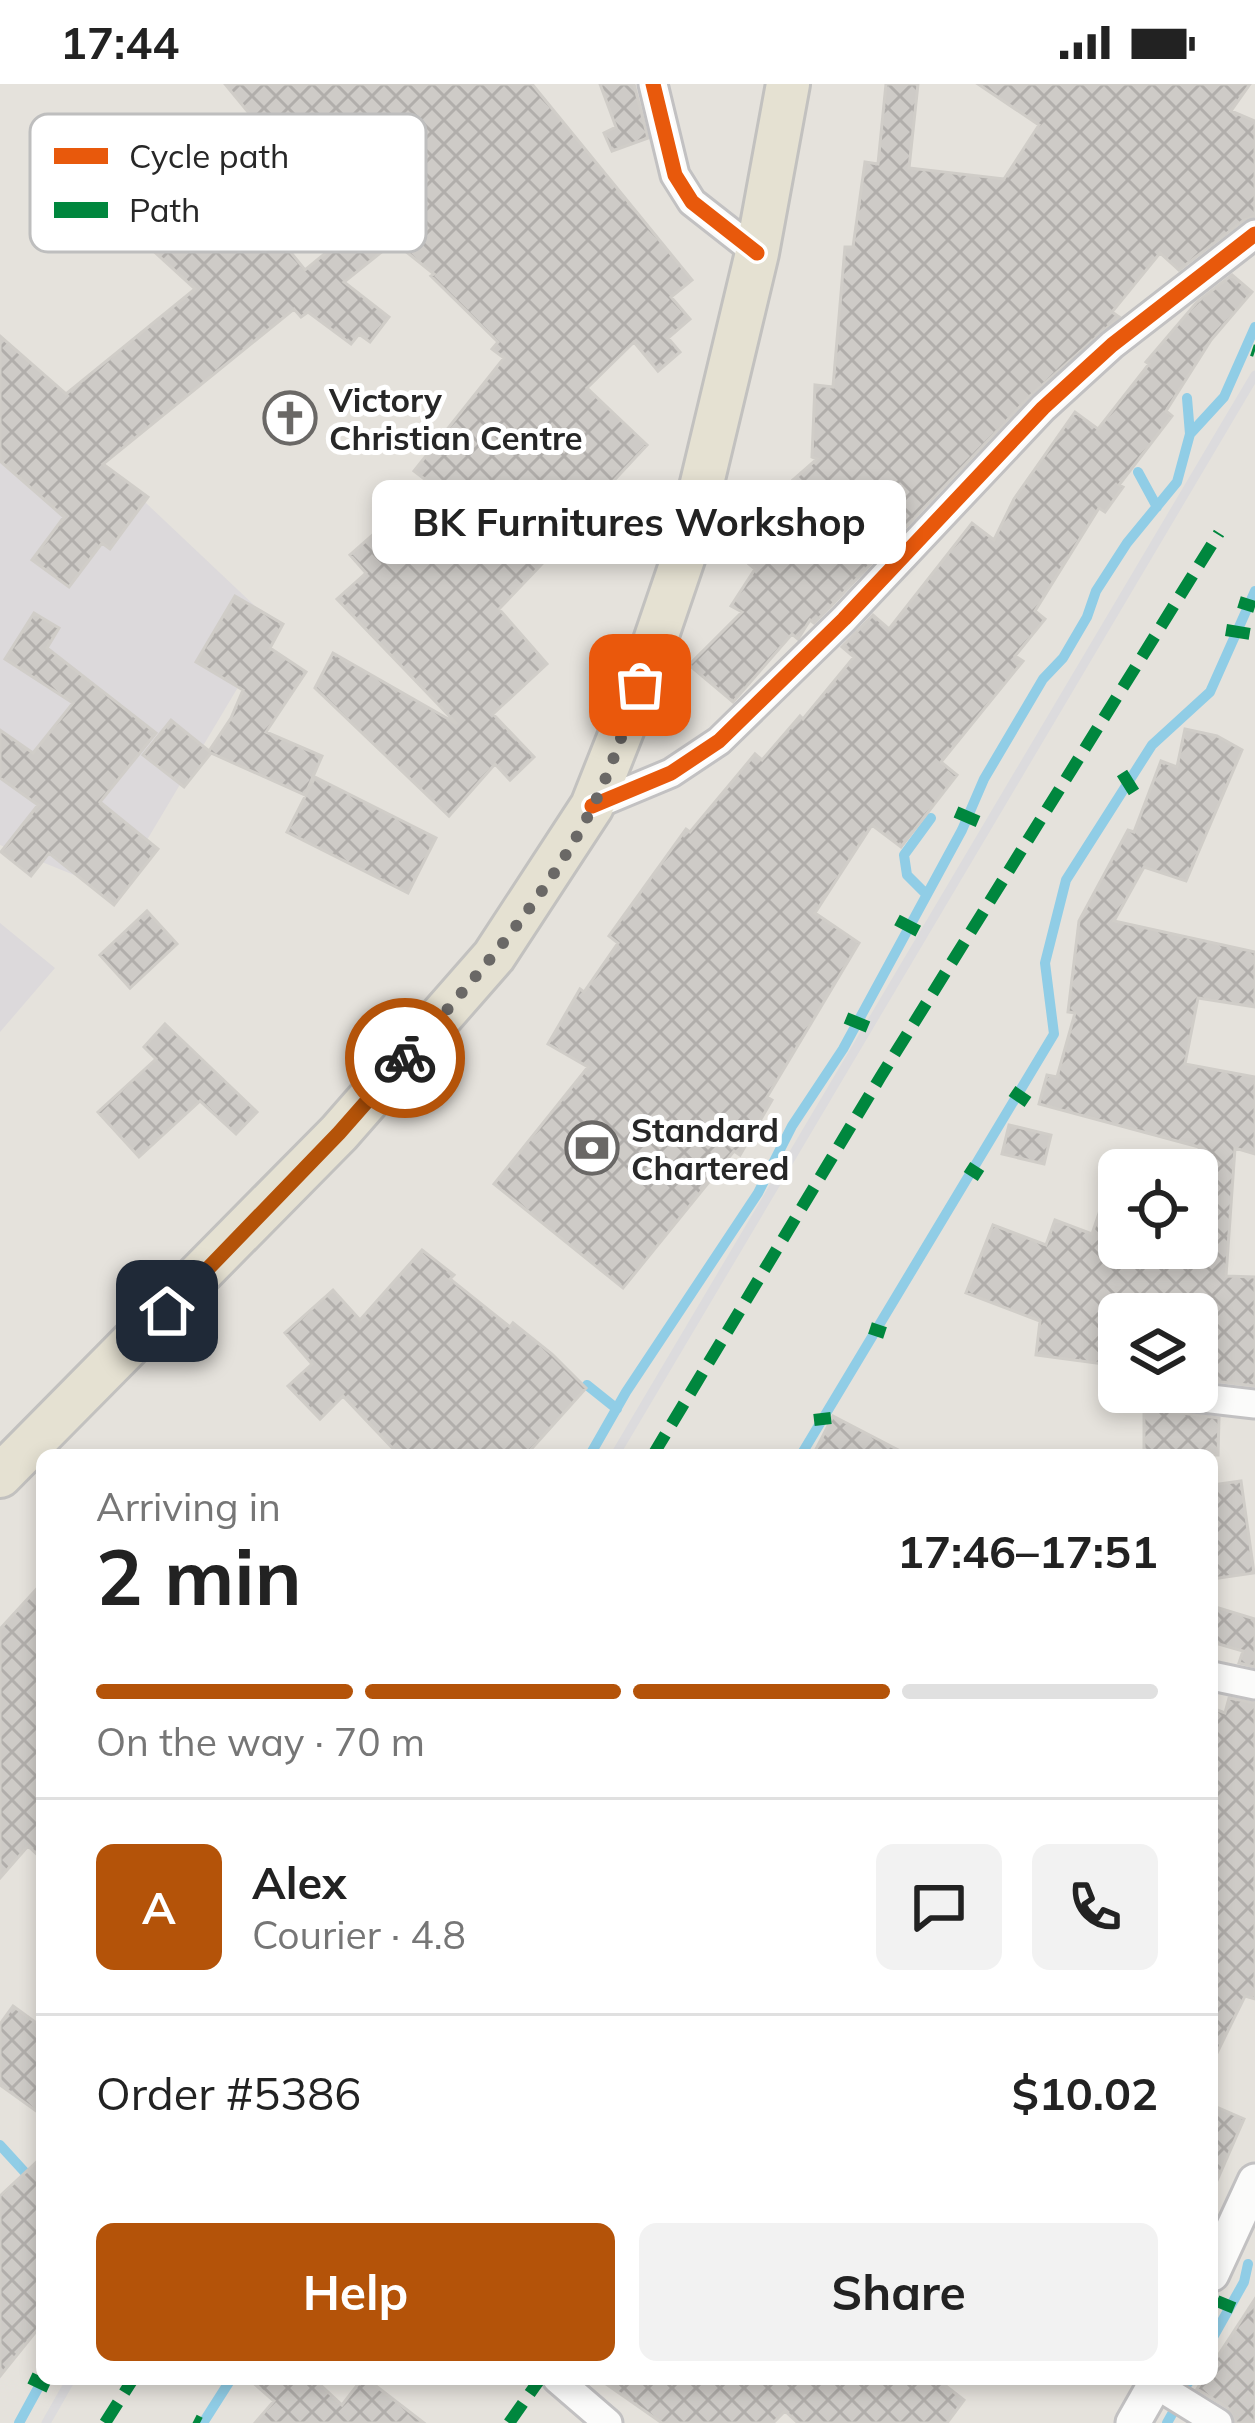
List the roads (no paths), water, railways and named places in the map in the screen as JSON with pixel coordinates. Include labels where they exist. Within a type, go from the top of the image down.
[{"type":"main road","points":[[0,1476],[339,1133],[494,956],[592,806],[686,550],[757,253],[788,84]]},
{"type":"street","points":[[653,84],[675,176],[692,202],[757,253]]},
{"type":"street","points":[[592,806],[670,773],[719,741],[844,619],[1042,408],[1255,233]]},
{"type":"street","points":[[1218,1400],[1255,1404]]},
{"type":"street","points":[[1218,1677],[1255,1685]]},
{"type":"street","points":[[1222,2228],[1255,2181]]},
{"type":"street","points":[[564,2385],[608,2423]]},
{"type":"street","points":[[1133,2423],[1154,2385]]},
{"type":"street","points":[[1161,2385],[1218,2423]]},
{"type":"waterway","points":[[1190,434],[1224,397],[1255,327]]},
{"type":"waterway","points":[[593,1449],[758,1193],[792,1126],[843,1049],[962,830],[984,779],[1043,679],[1063,658],[1096,591],[1127,543],[1177,482],[1190,434],[1187,398]]},
{"type":"waterway","points":[[1138,472],[1157,507]]},
{"type":"waterway","points":[[805,1449],[1054,1034],[1045,963],[1066,880],[1152,745],[1210,692],[1255,591]]},
{"type":"waterway","points":[[926,894],[907,875],[904,855],[931,818]]},
{"type":"waterway","points":[[587,1385],[617,1409]]},
{"type":"waterway","points":[[0,2145],[36,2184]]},
{"type":"waterway","points":[[1218,2328],[1244,2282],[1248,2264]]},
{"type":"waterway","points":[[19,2423],[40,2385]]},
{"type":"waterway","points":[[203,2423],[227,2385]]},
{"type":"waterway","points":[[1167,2423],[1176,2407]]},
{"type":"railway","points":[[619,1449],[1255,375]]},
{"type":"railway","points":[[46,2423],[68,2385]]},
{"type":"place","name":"Victory Christian Centre","points":[[290,418]]},
{"type":"place","name":"BK Furnitures Workshop","points":[[640,685]]},
{"type":"place","name":"Standard Chartered","points":[[592,1148]]}]
